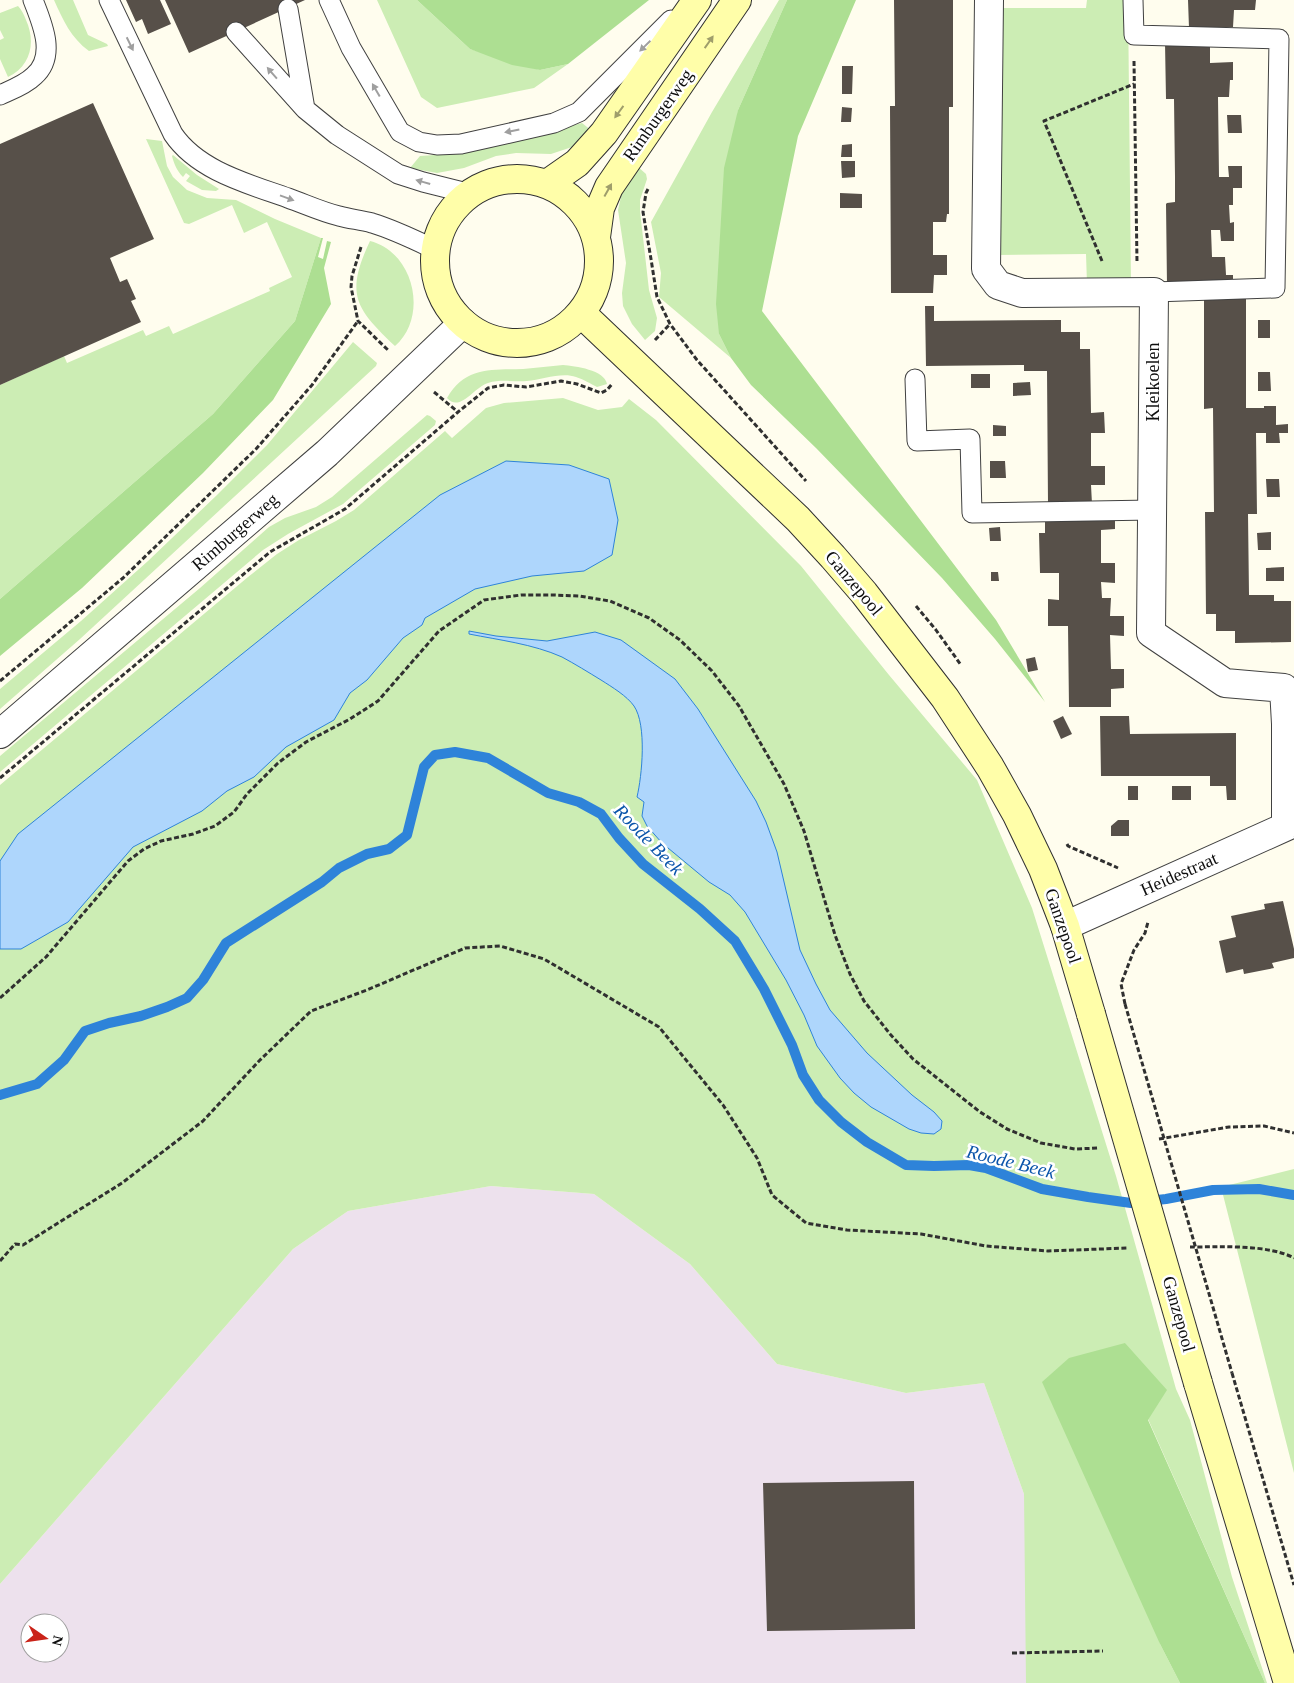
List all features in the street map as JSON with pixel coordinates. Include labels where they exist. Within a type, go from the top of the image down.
[{"type":"main road","name":"Rimburgerweg","points":[[547,184],[577,163],[604,133],[697,0]]},
{"type":"main road","name":"Rimburgerweg","points":[[596,237],[600,208],[609,187],[737,0]]},
{"type":"main road","points":[[524,179],[547,184],[577,205],[585,215],[596,237],[599,257],[598,277],[592,296],[581,313],[572,322],[550,337],[524,343],[511,343],[486,337],[463,323],[453,313],[440,288],[436,274],[436,250],[440,236],[448,216],[470,194],[480,188],[502,180],[524,179]]},
{"type":"main road","name":"Ganzepool","points":[[581,313],[798,519],[833,557],[898,635],[945,698],[990,766],[1021,823],[1043,869],[1065,926],[1198,1383],[1288,1683]]},
{"type":"street","points":[[989,0],[986,269],[998,286],[1022,293],[1136,293]]},
{"type":"street","name":"Kleikoelen","points":[[1136,293],[1152,510],[1151,633],[1225,683],[1284,688],[1290,824]]},
{"type":"street","name":"Rimburgerweg","points":[[0,734],[327,453],[463,323]]},
{"type":"street","name":"Heidestraat","points":[[1065,926],[1290,824]]},
{"type":"lane","points":[[0,95],[34,77],[41,69],[46,56],[46,41],[41,20],[33,0]]},
{"type":"lane","points":[[109,0],[169,126],[180,144],[213,168],[241,181],[338,216],[394,230],[436,250]]},
{"type":"lane","points":[[329,0],[351,48],[400,132],[418,142],[437,145],[461,144],[554,123],[579,112],[692,0]]},
{"type":"lane","points":[[1133,0],[1134,35],[1279,38],[1275,288],[1136,293]]},
{"type":"lane","points":[[288,9],[305,109]]},
{"type":"lane","points":[[236,32],[305,109],[337,135],[398,174],[470,194]]},
{"type":"lane","points":[[915,379],[916,441],[970,439],[972,513],[1152,510]]},
{"type":"path","points":[[1134,84],[1136,293],[1044,121],[1134,84]]},
{"type":"path","points":[[0,778],[270,552],[345,509],[488,388],[504,385],[526,386],[561,381],[601,392],[607,390],[670,324],[657,297],[643,212],[646,193],[650,184]]},
{"type":"path","points":[[0,681],[123,578],[256,449],[312,385],[358,321]]},
{"type":"path","points":[[0,998],[46,957],[128,861],[144,849],[161,841],[193,834],[215,826],[234,812],[247,794],[278,763],[306,742],[350,719],[378,701],[439,631],[476,605],[484,600],[521,595],[580,596],[610,601],[649,618],[680,640],[712,671],[739,706],[784,784],[804,831],[835,935],[850,974],[864,1001],[890,1034],[914,1059],[980,1112],[1007,1129],[1041,1143],[1075,1149],[1102,1148]]},
{"type":"path","points":[[1138,892],[1150,916],[1145,933],[1134,950],[1121,984],[1125,1004],[1294,1585]]},
{"type":"path","points":[[0,1261],[15,1244],[23,1245],[122,1183],[203,1121],[259,1061],[312,1011],[367,990],[465,948],[500,946],[544,959],[659,1026],[723,1105],[757,1158],[772,1195],[806,1223],[846,1230],[921,1234],[986,1246],[1048,1251],[1138,1248]]},
{"type":"path","points":[[1154,1140],[1229,1127],[1264,1126],[1294,1133]]},
{"type":"path","points":[[1184,1248],[1232,1247],[1284,1252],[1294,1258]]},
{"type":"path","points":[[1012,1653],[1104,1651]]},
{"type":"shaded area","points":[[491,1186],[594,1194],[690,1264],[777,1364],[906,1393],[984,1383],[1024,1494],[1062,1683],[0,1683],[0,1584],[293,1249],[348,1211]]},
{"type":"green space","points":[[54,0],[73,0],[88,35],[108,46],[89,51],[83,46],[68,28]]},
{"type":"green space","points":[[377,0],[417,0],[470,49],[540,70],[568,64],[534,88],[437,108],[421,97]]},
{"type":"green space","points":[[417,0],[649,0],[568,64],[540,70],[512,65],[470,49]]},
{"type":"green space","points":[[779,0],[787,0],[738,110],[719,334],[731,358],[659,297],[661,273],[651,222],[712,112]]},
{"type":"green space","points":[[787,0],[856,0],[798,136],[762,311],[996,620],[1045,702],[995,639],[942,578],[816,448],[751,385],[731,358],[719,334],[716,304],[724,168],[738,110]]},
{"type":"green space","points":[[1087,0],[1128,0],[1131,284],[1087,284],[1086,254],[997,255],[995,8],[1086,8]]},
{"type":"green space","points":[[18,6],[24,14],[29,28],[31,45],[22,67],[8,77],[0,59],[0,40],[4,38],[0,30],[0,13]]},
{"type":"green space","points":[[582,123],[592,131],[581,144],[551,154],[516,153],[496,156],[464,168],[437,173],[410,168],[420,156],[441,155],[481,148]]},
{"type":"green space","points":[[146,139],[162,141],[167,166],[173,177],[187,190],[207,198],[236,200],[321,238],[295,321],[213,414],[0,599],[0,385],[64,356],[67,363],[143,330],[146,336],[169,326],[173,334],[270,291],[269,288],[292,277],[267,222],[244,233],[232,205],[189,224],[184,223]]},
{"type":"green space","points":[[173,155],[197,175],[219,189],[216,191],[202,190],[186,181],[190,176],[186,173],[183,177],[181,175],[175,165]]},
{"type":"green space","points":[[637,166],[646,174],[647,179],[640,200],[640,211],[649,290],[657,318],[655,331],[645,340],[632,324],[623,306],[622,293],[626,263],[618,210],[623,188]]},
{"type":"green space","points":[[321,238],[323,238],[318,257],[323,259],[327,241],[331,242],[324,268],[331,304],[273,400],[203,473],[82,588],[0,656],[0,599],[213,414],[295,321]]},
{"type":"green space","points":[[370,241],[385,247],[397,258],[406,271],[412,286],[414,302],[412,318],[405,333],[395,346],[371,321],[358,299],[356,287],[358,274]]},
{"type":"green space","points":[[353,342],[377,363],[376,366],[80,639],[0,709],[0,689],[81,621],[148,561],[217,495],[268,444]]},
{"type":"green space","points":[[563,365],[595,372],[605,379],[607,384],[597,387],[576,377],[558,376],[527,381],[488,383],[457,403],[447,398],[462,380],[480,372]]},
{"type":"green space","points":[[563,398],[598,410],[622,407],[629,399],[656,420],[801,566],[977,780],[1032,908],[1116,1176],[1176,1389],[1190,1420],[1232,1577],[1267,1683],[1265,1683],[1148,1419],[1125,1343],[1160,1644],[1180,1683],[1026,1683],[1024,1494],[984,1383],[906,1393],[777,1364],[690,1264],[594,1194],[491,1186],[348,1211],[293,1249],[0,1584],[0,785],[248,577],[277,554],[299,540],[354,510],[445,431],[452,438],[486,408],[504,403]]},
{"type":"green space","points":[[427,415],[436,421],[435,425],[343,504],[263,550],[0,772],[0,756],[200,588],[269,527],[285,518],[316,507],[332,497]]},
{"type":"green space","points":[[1294,1169],[1294,1473],[1221,1187]]},
{"type":"green space","points":[[1125,1343],[1167,1390],[1148,1420],[1265,1683],[1180,1683],[1160,1644],[1042,1382],[1069,1358]]},
{"type":"water","points":[[506,461],[569,465],[609,479],[618,520],[612,555],[584,571],[532,576],[475,589],[425,618],[422,625],[403,638],[367,680],[350,693],[334,720],[286,747],[254,777],[227,791],[202,811],[133,847],[68,922],[21,949],[0,949],[0,861],[18,834],[440,495]]},
{"type":"water","points":[[469,631],[496,636],[547,641],[595,632],[621,640],[675,679],[698,709],[756,801],[766,822],[777,852],[800,950],[830,1010],[867,1053],[912,1095],[934,1112],[942,1121],[941,1129],[934,1134],[921,1133],[909,1129],[871,1107],[854,1093],[840,1078],[817,1046],[786,980],[745,912],[730,895],[709,882],[662,843],[647,826],[642,816],[644,802],[637,797],[642,764],[641,725],[631,702],[610,686],[562,657],[504,640],[469,634]]},
{"type":"building","points":[[126,0],[160,0],[171,24],[148,34],[142,19],[136,22]]},
{"type":"building","points":[[165,0],[305,0],[189,53]]},
{"type":"building","points":[[894,0],[953,0],[953,107],[949,107],[949,214],[947,214],[946,222],[933,222],[933,255],[947,255],[947,275],[934,275],[933,293],[891,293],[890,106],[895,106]]},
{"type":"building","points":[[1188,0],[1256,0],[1255,10],[1234,10],[1233,27],[1189,28]]},
{"type":"building","points":[[1210,42],[1210,63],[1233,62],[1233,80],[1230,80],[1229,97],[1218,97],[1219,177],[1229,177],[1228,166],[1242,166],[1242,188],[1233,188],[1233,205],[1229,205],[1230,223],[1234,222],[1234,241],[1221,241],[1220,230],[1211,230],[1212,257],[1225,257],[1226,275],[1233,275],[1233,285],[1167,285],[1166,204],[1175,202],[1175,177],[1174,99],[1166,99],[1165,43]]},
{"type":"building","points":[[842,66],[853,66],[852,94],[842,94]]},
{"type":"building","points":[[93,103],[154,239],[110,258],[120,282],[127,279],[136,299],[131,301],[141,322],[0,385],[0,144]]},
{"type":"building","points":[[842,107],[852,108],[851,122],[841,122]]},
{"type":"building","points":[[1227,115],[1241,115],[1242,133],[1228,133]]},
{"type":"building","points":[[852,144],[852,157],[841,157],[842,145]]},
{"type":"building","points":[[841,161],[855,161],[855,177],[842,178]]},
{"type":"building","points":[[840,193],[862,194],[862,208],[840,208]]},
{"type":"building","points":[[1204,299],[1246,299],[1246,408],[1276,406],[1276,425],[1288,424],[1288,433],[1279,433],[1280,443],[1266,443],[1266,433],[1256,433],[1257,514],[1248,514],[1249,595],[1274,595],[1274,601],[1291,601],[1291,642],[1235,643],[1235,631],[1216,631],[1216,614],[1206,614],[1205,512],[1214,512],[1213,408],[1204,409]]},
{"type":"building","points":[[925,306],[934,306],[934,321],[1061,320],[1061,332],[1080,332],[1080,349],[1090,349],[1091,413],[1104,412],[1105,433],[1091,433],[1091,466],[1105,466],[1105,485],[1091,485],[1092,504],[1048,504],[1047,371],[1024,371],[1024,365],[926,366]]},
{"type":"building","points":[[1258,320],[1270,320],[1270,338],[1258,338]]},
{"type":"building","points":[[1258,372],[1270,372],[1271,391],[1258,391]]},
{"type":"building","points":[[971,374],[990,374],[990,388],[971,388]]},
{"type":"building","points":[[1030,382],[1031,395],[1013,396],[1013,383]]},
{"type":"building","points":[[993,425],[1006,426],[1006,436],[993,436]]},
{"type":"building","points":[[990,461],[1005,461],[1006,478],[990,478]]},
{"type":"building","points":[[1266,479],[1279,479],[1280,497],[1267,497]]},
{"type":"building","points":[[1115,518],[1115,529],[1101,530],[1101,563],[1115,563],[1115,583],[1101,582],[1102,598],[1111,598],[1110,616],[1124,616],[1124,636],[1110,635],[1111,669],[1124,669],[1124,688],[1111,689],[1111,707],[1069,707],[1068,626],[1048,626],[1048,599],[1059,600],[1059,573],[1040,573],[1039,533],[1045,533],[1045,519]]},
{"type":"building","points":[[1000,527],[1001,541],[990,541],[989,528]]},
{"type":"building","points":[[1271,532],[1271,550],[1258,550],[1257,533]]},
{"type":"building","points":[[1284,567],[1284,581],[1266,581],[1266,568]]},
{"type":"building","points":[[991,572],[998,572],[999,581],[991,581]]},
{"type":"building","points":[[1035,657],[1038,670],[1028,672],[1026,659]]},
{"type":"building","points":[[1063,716],[1072,734],[1061,739],[1053,721]]},
{"type":"building","points":[[1100,716],[1129,716],[1130,734],[1236,733],[1236,800],[1227,800],[1226,786],[1210,786],[1210,776],[1101,776]]},
{"type":"building","points":[[1128,786],[1138,786],[1138,800],[1128,800]]},
{"type":"building","points":[[1172,786],[1191,786],[1191,800],[1172,800]]},
{"type":"building","points":[[1118,820],[1129,820],[1129,836],[1111,836],[1111,826]]},
{"type":"building","points":[[1283,901],[1294,949],[1294,958],[1272,963],[1274,968],[1244,974],[1243,969],[1226,973],[1219,941],[1236,937],[1231,916],[1265,909],[1264,904]]},
{"type":"building","points":[[914,1481],[915,1629],[767,1631],[763,1483]]},
{"type":"waterway","name":"Roode Beek","points":[[0,1095],[37,1084],[64,1060],[85,1031],[109,1023],[141,1016],[187,998],[203,980],[226,943],[322,882],[339,868],[367,854],[389,849],[407,835],[424,767],[435,755],[455,752],[488,758],[548,793],[579,802],[601,814],[619,838],[643,864],[700,909],[735,941],[764,989],[792,1045],[803,1075],[819,1100],[841,1122],[867,1142],[906,1165],[969,1165],[986,1168],[1042,1189],[1131,1203],[1166,1199],[1213,1190],[1259,1189],[1294,1195]]}]
